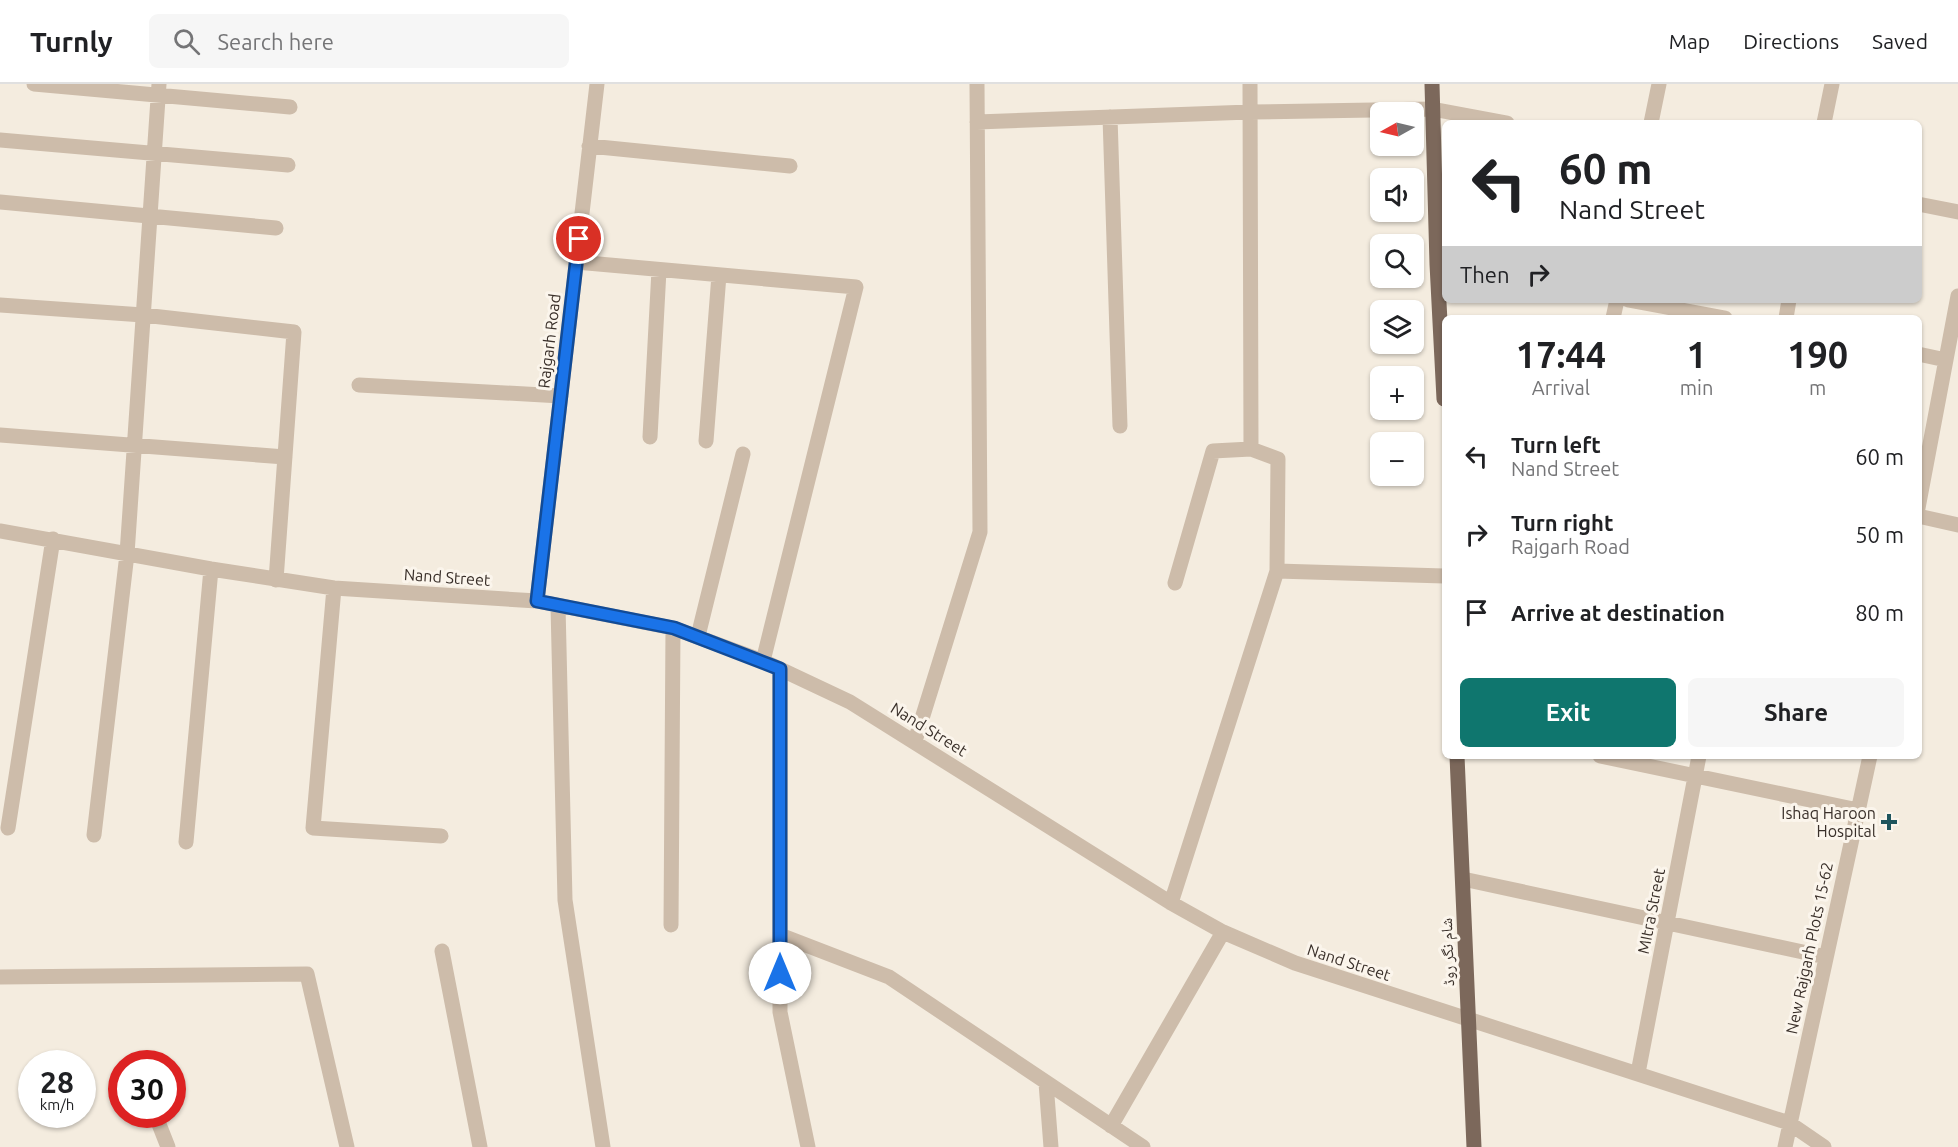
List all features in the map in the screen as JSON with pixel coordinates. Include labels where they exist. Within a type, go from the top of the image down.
[{"type":"main road","points":[[1432,84],[1442,315]]},
{"type":"main road","name":"شام نگر روڈ","points":[[1457,759],[1474,1147]]},
{"type":"street","points":[[34,84],[158,90],[290,107]]},
{"type":"street","name":"Rajgarh Road","points":[[537,601],[597,84]]},
{"type":"street","points":[[915,741],[980,532],[977,84]]},
{"type":"street","points":[[1250,84],[1251,449]]},
{"type":"street","points":[[1653,120],[1659,84]]},
{"type":"street","points":[[1825,120],[1832,84]]},
{"type":"street","points":[[94,835],[127,554],[158,90]]},
{"type":"street","points":[[977,122],[1250,112],[1432,109],[1491,120]]},
{"type":"street","points":[[1110,117],[1120,426]]},
{"type":"street","points":[[0,140],[288,165]]},
{"type":"street","points":[[589,146],[790,166]]},
{"type":"street","points":[[0,202],[276,228]]},
{"type":"street","points":[[1922,205],[1958,212]]},
{"type":"street","points":[[576,262],[856,287],[763,661]]},
{"type":"street","points":[[650,437],[659,270]]},
{"type":"street","points":[[706,441],[719,275]]},
{"type":"street","points":[[1922,487],[1958,296]]},
{"type":"street","points":[[1644,303],[1709,315]]},
{"type":"street","points":[[0,305],[143,315],[294,332],[276,580]]},
{"type":"street","points":[[1922,355],[1946,360]]},
{"type":"street","points":[[359,385],[561,396]]},
{"type":"street","points":[[0,435],[285,457]]},
{"type":"street","points":[[1171,903],[1277,571],[1278,459],[1251,449],[1213,451],[1175,583]]},
{"type":"street","points":[[698,636],[742,454]]},
{"type":"street","points":[[1922,517],[1958,525]]},
{"type":"street","name":"Nand Street","points":[[0,531],[53,538],[211,569],[334,588],[537,601],[674,628],[698,636],[763,661],[850,702],[1171,903],[1222,932],[1295,963],[1789,1123],[1824,1147]]},
{"type":"street","points":[[8,828],[53,538]]},
{"type":"street","points":[[186,842],[211,569]]},
{"type":"street","points":[[1277,571],[1442,576]]},
{"type":"street","points":[[334,588],[313,828],[441,837]]},
{"type":"street","points":[[558,606],[565,900],[603,1147]]},
{"type":"street","points":[[671,925],[674,628]]},
{"type":"street","points":[[780,669],[780,1011],[808,1147]]},
{"type":"street","points":[[1614,759],[1858,810]]},
{"type":"street","name":"MItra Street","points":[[1638,1073],[1698,759]]},
{"type":"street","name":"New Rajgarh Plots 15-62","points":[[1785,1147],[1869,759]]},
{"type":"street","points":[[1463,879],[1826,957]]},
{"type":"street","points":[[1111,1126],[1222,932]]},
{"type":"street","points":[[780,935],[889,977],[1143,1147]]},
{"type":"street","points":[[442,951],[480,1147]]},
{"type":"street","points":[[0,977],[307,974],[347,1147]]},
{"type":"street","points":[[1046,1083],[1051,1147]]},
{"type":"street","points":[[161,1128],[168,1147]]},
{"type":"place","name":"Ishaq Haroon Hospital","points":[[1889,822]]},
{"type":"route","points":[[579,239],[537,601],[674,628],[780,669],[780,973]]}]
